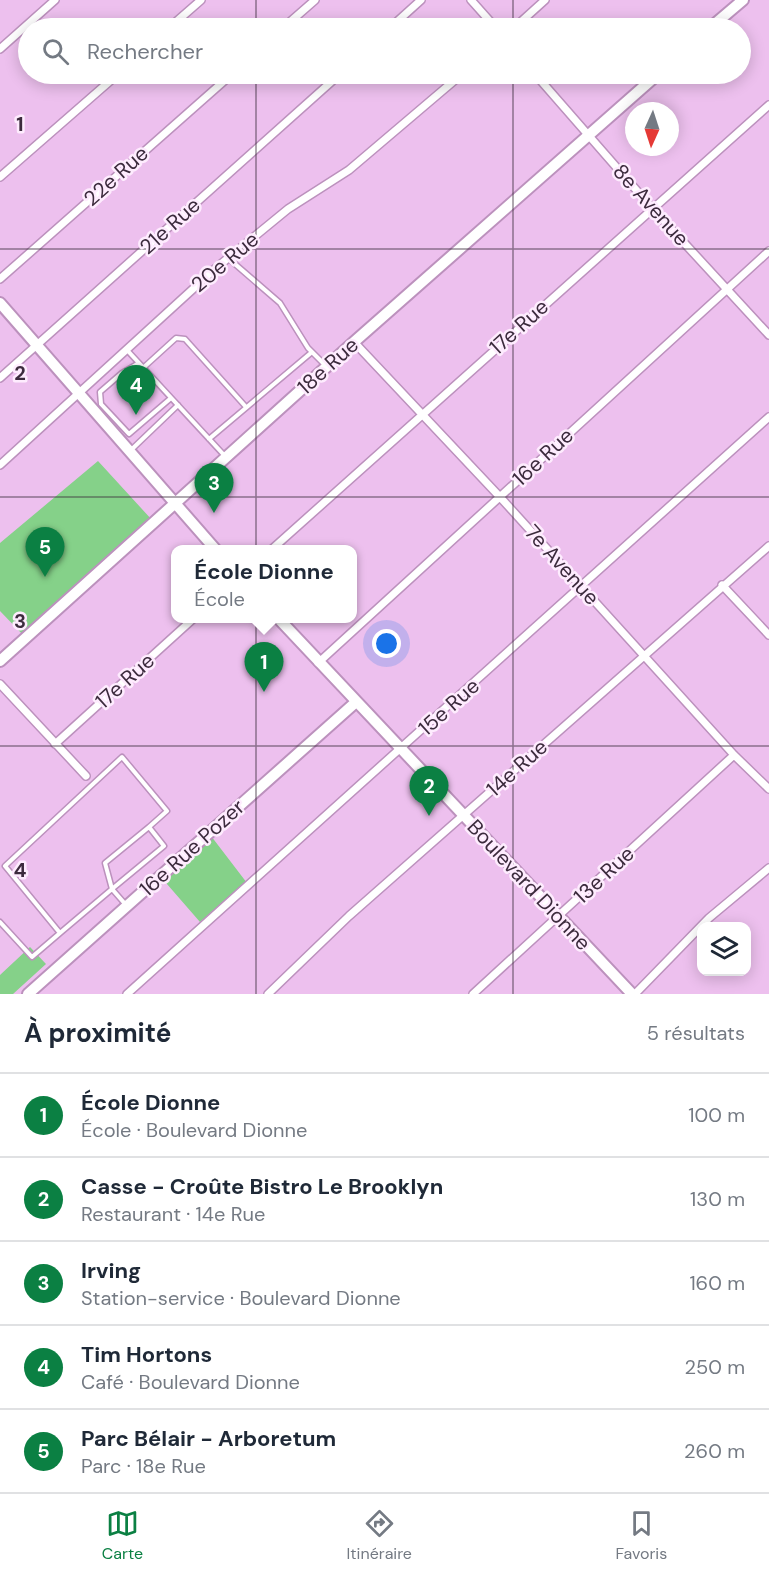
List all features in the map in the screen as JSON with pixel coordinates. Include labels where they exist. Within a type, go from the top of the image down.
[{"type":"main road","points":[[722,18],[743,0]]},
{"type":"main road","name":"18e Rue","points":[[0,661],[176,505],[354,342],[647,84]]},
{"type":"main road","points":[[0,303],[212,545]]},
{"type":"main road","name":"Boulevard Dionne","points":[[282,623],[634,994]]},
{"type":"main road","name":"16e Rue Pozer","points":[[28,994],[356,702]]},
{"type":"street","points":[[35,18],[55,0]]},
{"type":"street","points":[[180,18],[201,0]]},
{"type":"street","points":[[294,18],[315,0]]},
{"type":"street","points":[[401,18],[421,0]]},
{"type":"street","points":[[471,0],[487,18]]},
{"type":"street","points":[[525,18],[545,0]]},
{"type":"street","points":[[0,49],[18,33]]},
{"type":"street","points":[[0,177],[107,84]]},
{"type":"street","name":"22e Rue","points":[[0,279],[221,84]]},
{"type":"street","name":"21e Rue","points":[[0,378],[329,84]]},
{"type":"street","name":"20e Rue","points":[[0,465],[228,258],[288,209],[349,170],[450,84]]},
{"type":"street","name":"8e Avenue","points":[[544,84],[652,208],[769,335]]},
{"type":"street","name":"17e Rue","points":[[275,545],[769,105]]},
{"type":"street","name":"16e Rue","points":[[318,663],[769,251]]},
{"type":"street","name":"7e Avenue","points":[[354,342],[500,497],[734,755],[769,789]]},
{"type":"street","name":"15e Rue","points":[[126,994],[403,749],[769,417]]},
{"type":"street","name":"14e Rue","points":[[268,994],[349,916],[722,585],[769,546]]},
{"type":"street","points":[[722,585],[769,635]]},
{"type":"street","name":"17e Rue","points":[[55,744],[188,623]]},
{"type":"street","points":[[0,684],[86,776]]},
{"type":"street","name":"13e Rue","points":[[473,994],[734,755]]},
{"type":"street","points":[[634,994],[709,918],[769,867]]},
{"type":"lane","points":[[228,258],[280,303],[312,352],[326,367]]},
{"type":"lane","points":[[143,368],[176,338],[185,339],[246,407]]},
{"type":"lane","points":[[127,350],[227,458]]},
{"type":"lane","points":[[209,439],[312,352]]},
{"type":"lane","points":[[139,363],[122,373],[100,392],[101,404],[129,434],[171,398]]},
{"type":"lane","points":[[129,452],[178,405]]},
{"type":"lane","points":[[0,871],[122,757],[167,811],[105,863],[112,889],[126,906]]},
{"type":"lane","points":[[0,922],[32,957],[164,846],[149,827]]},
{"type":"lane","points":[[5,866],[60,933]]},
{"type":"green space","points":[[98,461],[152,520],[24,636],[0,611],[0,543]]},
{"type":"green space","points":[[208,832],[247,883],[200,922],[160,876]]},
{"type":"green space","points":[[30,947],[46,964],[13,994],[0,994],[0,975]]},
{"type":"place","name":"Tim Hortons","points":[[136,415]]},
{"type":"place","name":"Irving","points":[[214,513]]},
{"type":"place","name":"Parc Bélair - Arboretum","points":[[45,577]]},
{"type":"place","name":"École Dionne","points":[[264,692]]},
{"type":"place","name":"Casse - Croûte Bistro Le Brooklyn","points":[[429,816]]}]
